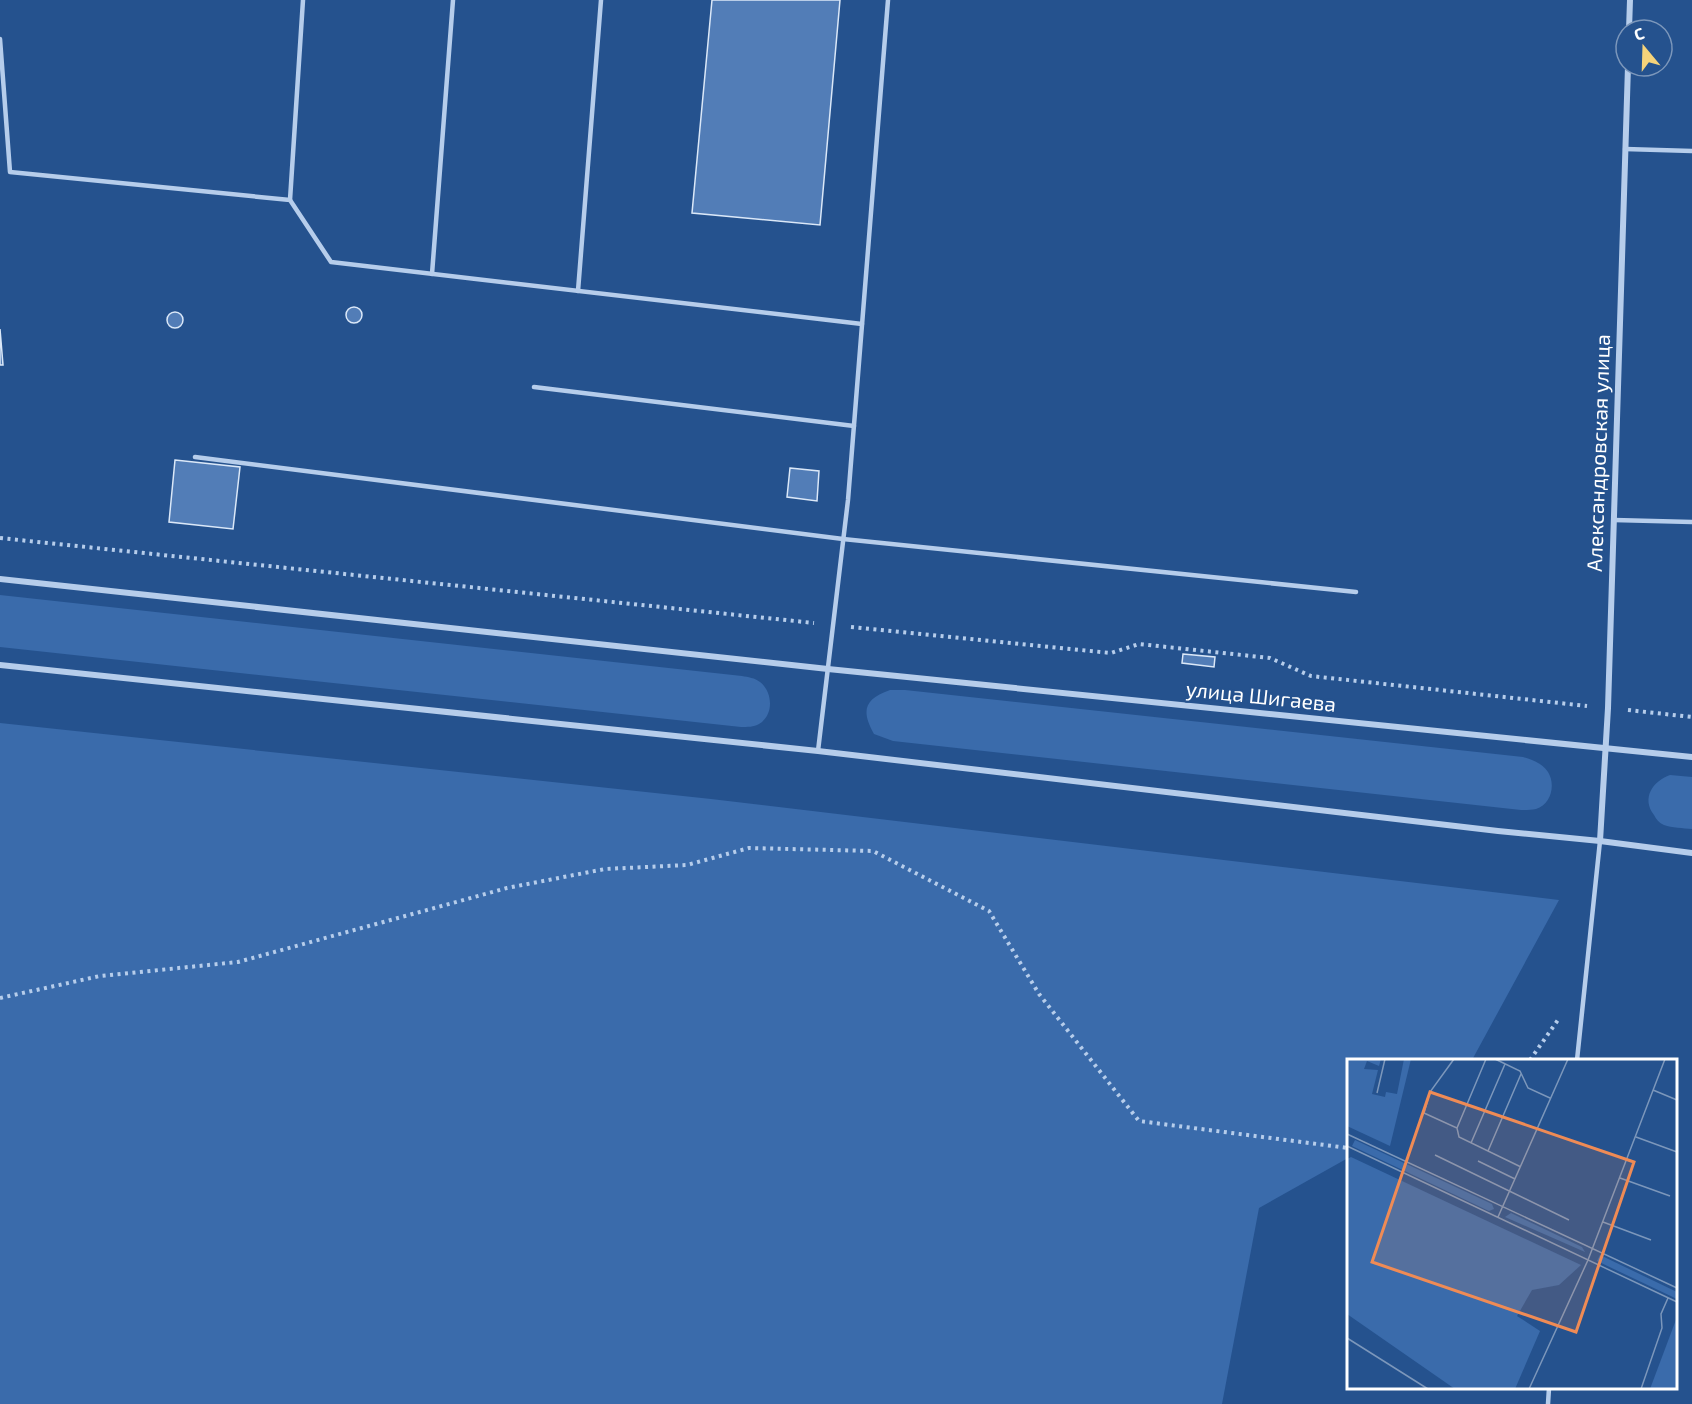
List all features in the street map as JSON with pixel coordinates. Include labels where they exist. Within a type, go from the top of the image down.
[{"type":"street","points":[[1629,18],[1630,0]]},
{"type":"street","name":"Александровская улица","points":[[1600,841],[1614,520],[1628,78]]},
{"type":"street","name":"улица Шигаева","points":[[0,579],[828,669],[1692,757]]},
{"type":"street","points":[[0,665],[818,751],[1692,853]]},
{"type":"lane","points":[[303,0],[290,200],[331,262],[862,324]]},
{"type":"lane","points":[[432,274],[453,0]]},
{"type":"lane","points":[[578,291],[601,0]]},
{"type":"lane","points":[[818,751],[854,426],[888,0]]},
{"type":"lane","points":[[0,39],[10,172],[290,200]]},
{"type":"lane","points":[[1626,149],[1692,151]]},
{"type":"lane","points":[[534,387],[854,426]]},
{"type":"lane","points":[[195,457],[843,539],[1356,592]]},
{"type":"lane","points":[[1614,520],[1692,522]]},
{"type":"lane","points":[[1577,1059],[1600,841]]},
{"type":"lane","points":[[1548,1404],[1549,1389]]},
{"type":"path","points":[[0,998],[100,976],[238,962],[507,888],[605,869],[687,865],[748,848],[873,851],[990,911],[1039,994],[1139,1121],[1347,1148]]},
{"type":"path","points":[[1531,1059],[1561,1015]]},
{"type":"shaded area","points":[[0,595],[742,676],[760,682],[767,692],[770,703],[764,720],[753,726],[741,727],[0,647]]},
{"type":"shaded area","points":[[890,690],[1523,757],[1537,762],[1546,769],[1552,788],[1551,794],[1541,807],[1521,810],[893,741],[874,734],[866,712],[875,697]]},
{"type":"shaded area","points":[[0,723],[711,799],[1559,900],[1473,1059],[1347,1059],[1347,1159],[1259,1208],[1222,1404],[0,1404]]},
{"type":"shaded area","points":[[1670,775],[1692,777],[1692,829],[1662,824],[1650,809],[1651,791],[1658,781]]},
{"type":"building","points":[[712,0],[840,0],[820,225],[692,213]]},
{"type":"building","points":[[351,307],[357,307],[362,315],[360,321],[351,323],[346,318],[346,312]]},
{"type":"building","points":[[172,312],[178,312],[183,320],[181,326],[172,328],[167,323],[167,317]]},
{"type":"building","points":[[0,329],[3,365],[0,365]]},
{"type":"building","points":[[175,460],[240,467],[233,529],[169,522]]},
{"type":"building","points":[[790,468],[819,471],[817,501],[787,497]]},
{"type":"building","points":[[1183,654],[1215,657],[1214,667],[1182,663]]}]
